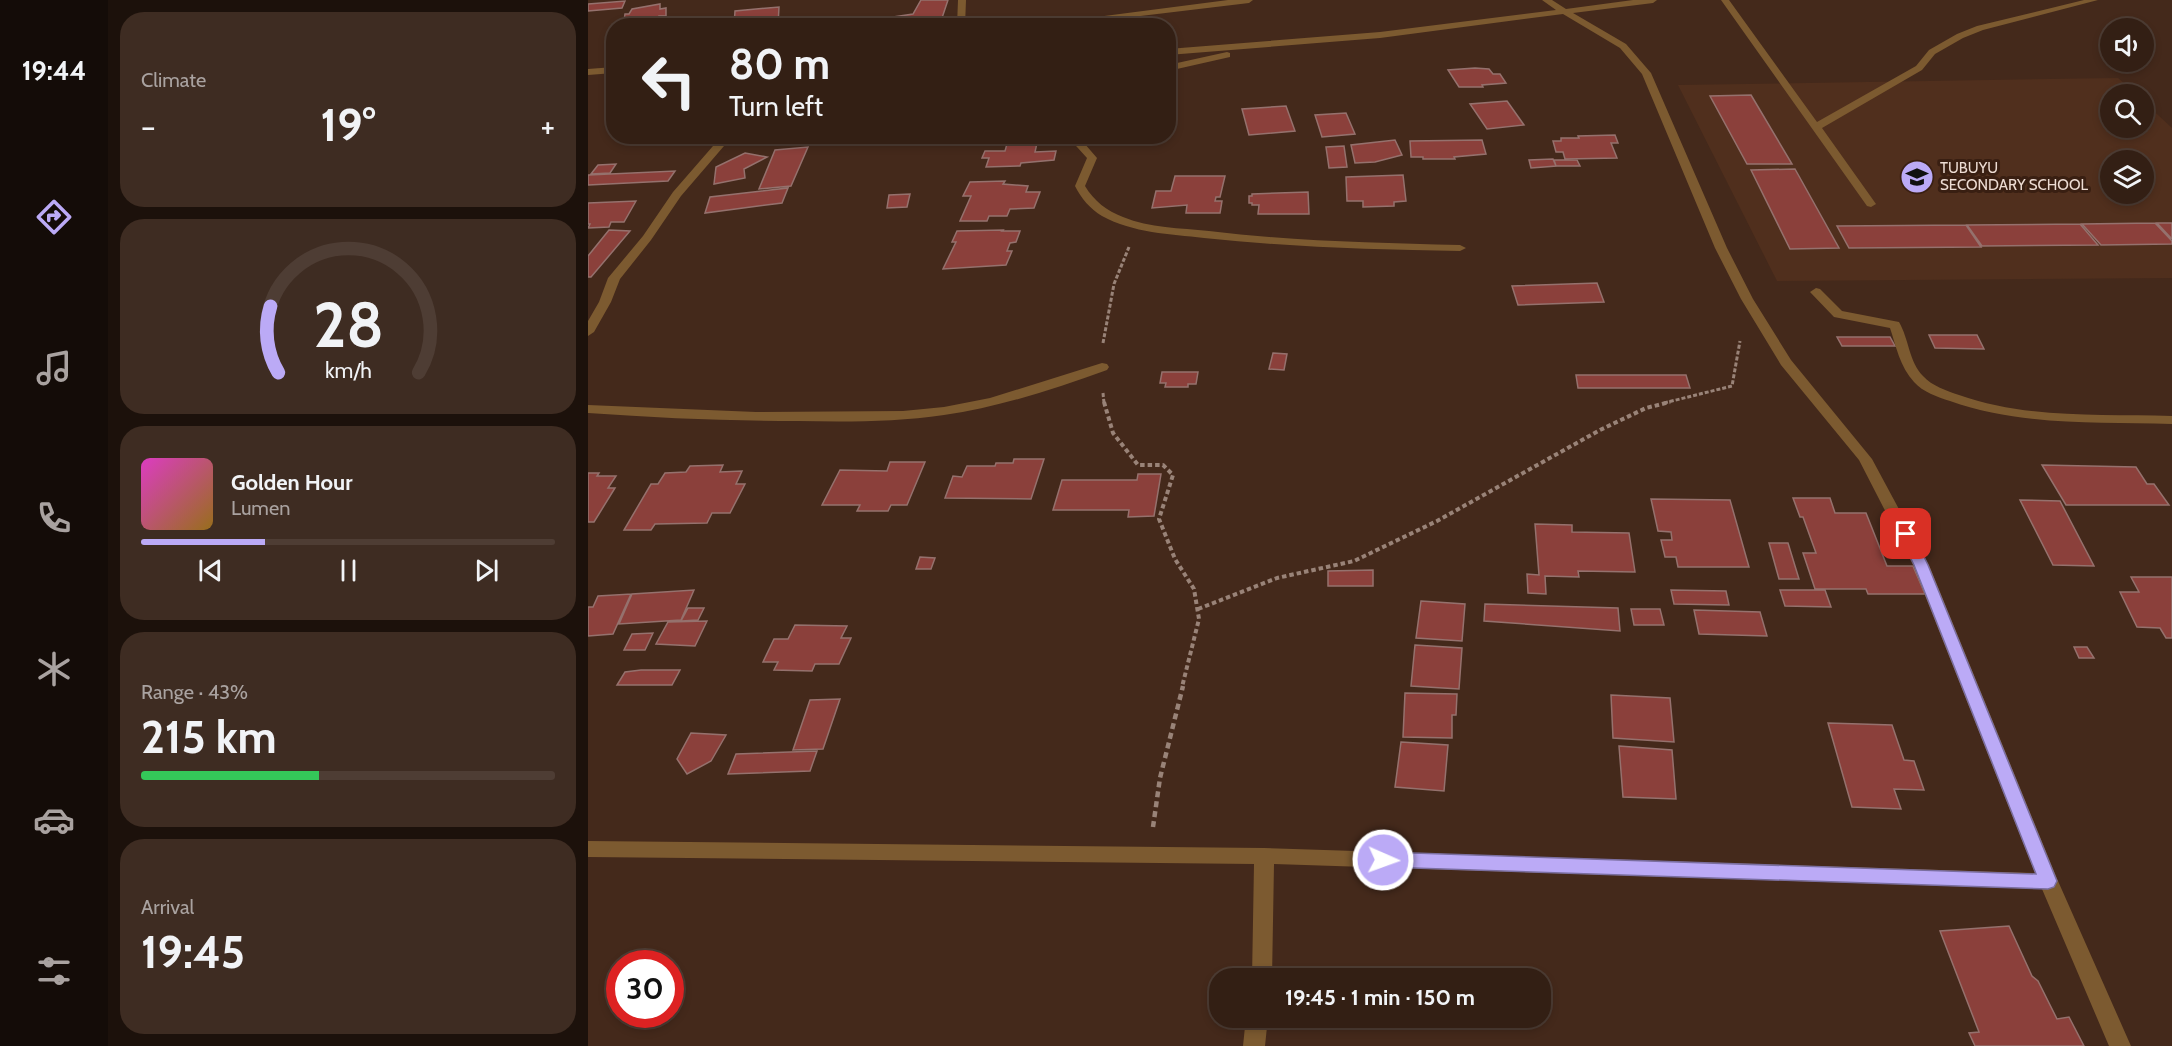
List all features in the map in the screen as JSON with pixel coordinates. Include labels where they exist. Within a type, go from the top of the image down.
[{"type":"street","points":[[961,18],[962,0]]},
{"type":"street","points":[[1098,18],[1249,0]]},
{"type":"street","points":[[1546,0],[1623,46],[1646,73],[1721,248],[1747,299],[1786,362],[1852,442],[1898,519],[1921,565],[2048,881],[2120,1046]]},
{"type":"street","points":[[1176,51],[1380,35],[1653,0]]},
{"type":"street","points":[[1725,0],[1870,204]]},
{"type":"street","points":[[1816,127],[1919,68],[1932,52],[1960,36],[1980,28],[2094,0]]},
{"type":"street","points":[[1176,66],[1269,45]]},
{"type":"street","points":[[588,72],[606,70]]},
{"type":"street","points":[[588,332],[605,302],[614,278],[647,238],[677,194],[719,146],[717,144]]},
{"type":"street","points":[[1079,144],[1092,158],[1080,186],[1086,197],[1107,214],[1138,225],[1212,236],[1320,246],[1460,248]]},
{"type":"street","points":[[1816,292],[1838,314],[1895,325],[1909,363],[1920,381],[1961,401],[1986,408],[2047,416],[2172,420]]},
{"type":"street","points":[[588,409],[861,418],[922,414],[1005,399],[1102,367]]},
{"type":"street","points":[[588,849],[1264,856],[2048,881]]},
{"type":"street","points":[[1262,968],[1264,856]]},
{"type":"street","points":[[1254,1046],[1256,1028]]},
{"type":"path","points":[[1138,225],[1114,284],[1102,346],[1104,403],[1116,442],[1138,465],[1163,465],[1173,474],[1159,519],[1175,560],[1194,589],[1198,609],[1194,640],[1160,778],[1148,855]]},
{"type":"path","points":[[1198,609],[1277,578],[1354,561],[1437,521],[1600,430],[1646,408],[1732,386],[1747,299]]},
{"type":"shaded area","name":"TUBUYU SECONDARY SCHOOL","points":[[2118,78],[2125,84],[2100,84],[2100,138],[2154,138],[2154,111],[2172,128],[2172,278],[1777,281],[1678,85]]},
{"type":"building","points":[[921,0],[948,0],[942,18],[887,18],[913,14]]},
{"type":"building","points":[[625,1],[622,8],[588,11],[588,4]]},
{"type":"building","points":[[660,4],[660,9],[666,8],[666,16],[624,18],[625,14],[629,14],[632,9]]},
{"type":"building","points":[[779,7],[778,18],[735,18],[735,11]]},
{"type":"building","points":[[1489,69],[1493,74],[1500,74],[1506,83],[1482,85],[1483,87],[1459,87],[1448,70]]},
{"type":"building","points":[[1751,95],[1792,164],[1747,164],[1710,96]]},
{"type":"building","points":[[1507,101],[1524,125],[1487,129],[1470,104]]},
{"type":"building","points":[[1286,106],[1295,131],[1249,135],[1242,109]]},
{"type":"building","points":[[1346,113],[1355,134],[1322,137],[1315,115]]},
{"type":"building","points":[[1615,135],[1618,143],[1611,143],[1617,158],[1565,159],[1563,152],[1556,152],[1553,141],[1561,141],[1561,138],[1579,138],[1578,136]]},
{"type":"building","points":[[1395,140],[1402,155],[1375,162],[1355,163],[1351,145]]},
{"type":"building","points":[[1482,140],[1486,154],[1454,157],[1455,159],[1411,157],[1410,141]]},
{"type":"building","points":[[1007,144],[1037,144],[1035,152],[1056,151],[1054,160],[1021,163],[1020,166],[986,167],[989,158],[982,158],[985,151],[1005,151]]},
{"type":"building","points":[[1344,146],[1347,167],[1329,168],[1326,147]]},
{"type":"building","points":[[808,147],[791,186],[759,189],[775,150]]},
{"type":"building","points":[[745,153],[767,157],[744,169],[745,178],[714,184],[716,167]]},
{"type":"building","points":[[1553,159],[1556,166],[1531,168],[1529,160]]},
{"type":"building","points":[[1554,160],[1577,160],[1580,166],[1556,166]]},
{"type":"building","points":[[616,164],[610,173],[591,174],[598,165]]},
{"type":"building","points":[[1795,169],[1839,248],[1790,249],[1751,170]]},
{"type":"building","points":[[675,171],[668,181],[588,185],[588,175]]},
{"type":"building","points":[[1403,175],[1406,201],[1394,202],[1394,206],[1363,207],[1363,201],[1347,201],[1346,177]]},
{"type":"building","points":[[1175,176],[1225,176],[1220,197],[1216,197],[1215,201],[1222,201],[1220,213],[1186,213],[1187,205],[1152,208],[1156,191],[1171,191]]},
{"type":"building","points":[[1005,181],[1003,184],[1028,186],[1026,192],[1040,192],[1034,208],[1010,209],[1007,216],[989,216],[987,221],[960,221],[971,196],[963,196],[970,182]]},
{"type":"building","points":[[788,188],[782,203],[705,213],[710,197]]},
{"type":"building","points":[[1308,192],[1309,214],[1258,214],[1259,205],[1249,203],[1249,196],[1252,194]]},
{"type":"building","points":[[910,194],[907,207],[887,208],[889,195]]},
{"type":"building","points":[[636,201],[624,222],[611,222],[609,227],[588,228],[590,224],[588,224],[588,203]]},
{"type":"building","points":[[2155,223],[2172,241],[2172,244],[2101,245],[2082,224]]},
{"type":"building","points":[[2157,223],[2172,223],[2172,239]]},
{"type":"building","points":[[2080,224],[2098,245],[1982,246],[1967,225]]},
{"type":"building","points":[[1966,225],[1981,247],[1849,248],[1837,226]]},
{"type":"building","points":[[609,230],[630,231],[591,277],[588,277],[588,256]]},
{"type":"building","points":[[957,231],[1020,231],[1016,242],[1010,243],[1007,251],[1012,251],[1006,265],[943,269],[956,242],[952,242]]},
{"type":"building","points":[[1597,283],[1604,302],[1518,305],[1512,286]]},
{"type":"building","points":[[1929,335],[1977,335],[1984,349],[1935,348]]},
{"type":"building","points":[[1837,337],[1890,337],[1895,346],[1842,346]]},
{"type":"building","points":[[1273,353],[1287,354],[1284,370],[1269,369]]},
{"type":"building","points":[[1162,372],[1198,372],[1196,384],[1188,384],[1188,387],[1165,387],[1166,383],[1160,383]]},
{"type":"building","points":[[1576,375],[1686,375],[1690,388],[1578,388]]},
{"type":"building","points":[[1014,459],[1044,459],[1031,499],[945,498],[953,476],[962,477],[967,466],[995,466],[996,463],[1013,463]]},
{"type":"building","points":[[890,462],[925,462],[907,505],[891,505],[888,511],[857,511],[860,505],[822,505],[840,470],[887,471]]},
{"type":"building","points":[[723,465],[720,472],[742,471],[736,484],[745,484],[730,513],[712,513],[707,523],[655,524],[651,530],[624,530],[651,484],[658,484],[665,473],[686,472],[690,466]]},
{"type":"building","points":[[2042,465],[2136,467],[2147,484],[2154,484],[2169,505],[2066,505]]},
{"type":"building","points":[[588,473],[599,473],[597,476],[616,476],[608,488],[615,488],[594,522],[588,522]]},
{"type":"building","points":[[1138,474],[1161,474],[1154,516],[1128,517],[1129,510],[1053,510],[1062,480],[1137,480]]},
{"type":"building","points":[[1793,498],[1830,498],[1835,513],[1866,513],[1887,566],[1913,566],[1925,594],[1868,594],[1866,589],[1815,589],[1803,553],[1816,553],[1803,517],[1800,517]]},
{"type":"building","points":[[1651,499],[1730,500],[1749,567],[1678,567],[1676,557],[1665,557],[1661,540],[1672,540],[1671,532],[1658,531]]},
{"type":"building","points":[[2020,500],[2060,501],[2094,566],[2053,565]]},
{"type":"building","points":[[1535,524],[1572,525],[1572,532],[1629,533],[1635,572],[1578,571],[1579,577],[1545,576],[1546,594],[1528,593],[1527,574],[1539,575]]},
{"type":"building","points":[[1769,543],[1788,543],[1799,579],[1779,579]]},
{"type":"building","points":[[920,557],[935,558],[931,569],[916,569]]},
{"type":"building","points":[[1373,570],[1373,586],[1328,586],[1328,571]]},
{"type":"building","points":[[2131,577],[2172,577],[2172,638],[2166,638],[2160,628],[2137,627],[2120,592],[2139,592]]},
{"type":"building","points":[[694,590],[681,620],[619,624],[632,594]]},
{"type":"building","points":[[1671,590],[1726,591],[1729,605],[1674,604]]},
{"type":"building","points":[[1780,590],[1825,590],[1831,607],[1785,606]]},
{"type":"building","points":[[631,594],[613,634],[588,636],[588,607],[593,607],[598,596]]},
{"type":"building","points":[[1421,601],[1465,604],[1462,641],[1416,638]]},
{"type":"building","points":[[1485,604],[1618,608],[1620,631],[1484,621]]},
{"type":"building","points":[[688,608],[704,608],[698,620],[681,621]]},
{"type":"building","points":[[1631,609],[1660,609],[1664,625],[1634,625]]},
{"type":"building","points":[[1694,610],[1760,612],[1767,636],[1699,634]]},
{"type":"building","points":[[707,621],[695,646],[656,644],[668,622]]},
{"type":"building","points":[[795,625],[847,626],[841,638],[851,638],[839,664],[815,664],[812,671],[774,670],[778,662],[763,662],[774,639],[788,639]]},
{"type":"building","points":[[653,633],[645,650],[624,650],[632,634]]},
{"type":"building","points":[[1415,645],[1462,648],[1459,689],[1411,686]]},
{"type":"building","points":[[2074,647],[2087,647],[2094,658],[2079,658]]},
{"type":"building","points":[[680,670],[672,685],[617,685],[625,672]]},
{"type":"building","points":[[1405,693],[1457,694],[1456,715],[1452,715],[1452,738],[1403,737]]},
{"type":"building","points":[[1611,695],[1670,698],[1674,742],[1613,738]]},
{"type":"building","points":[[840,699],[823,749],[793,750],[810,700]]},
{"type":"building","points":[[1828,723],[1892,725],[1904,760],[1914,761],[1924,790],[1894,789],[1901,809],[1852,807]]},
{"type":"building","points":[[691,733],[726,735],[711,761],[687,774],[677,759]]},
{"type":"building","points":[[1401,742],[1448,745],[1444,791],[1395,787]]},
{"type":"building","points":[[1619,746],[1672,750],[1676,799],[1623,797]]},
{"type":"building","points":[[817,751],[810,771],[728,774],[736,754]]},
{"type":"building","points":[[2009,926],[2032,976],[2038,981],[2057,1019],[2069,1017],[2084,1046],[1975,1046],[1969,1033],[1979,1032],[1940,931]]},
{"type":"place","name":"TUBUYU SECONDARY SCHOOL","points":[[1917,177]]},
{"type":"route","points":[[1383,860],[2048,881],[1921,565],[1906,534]]}]
